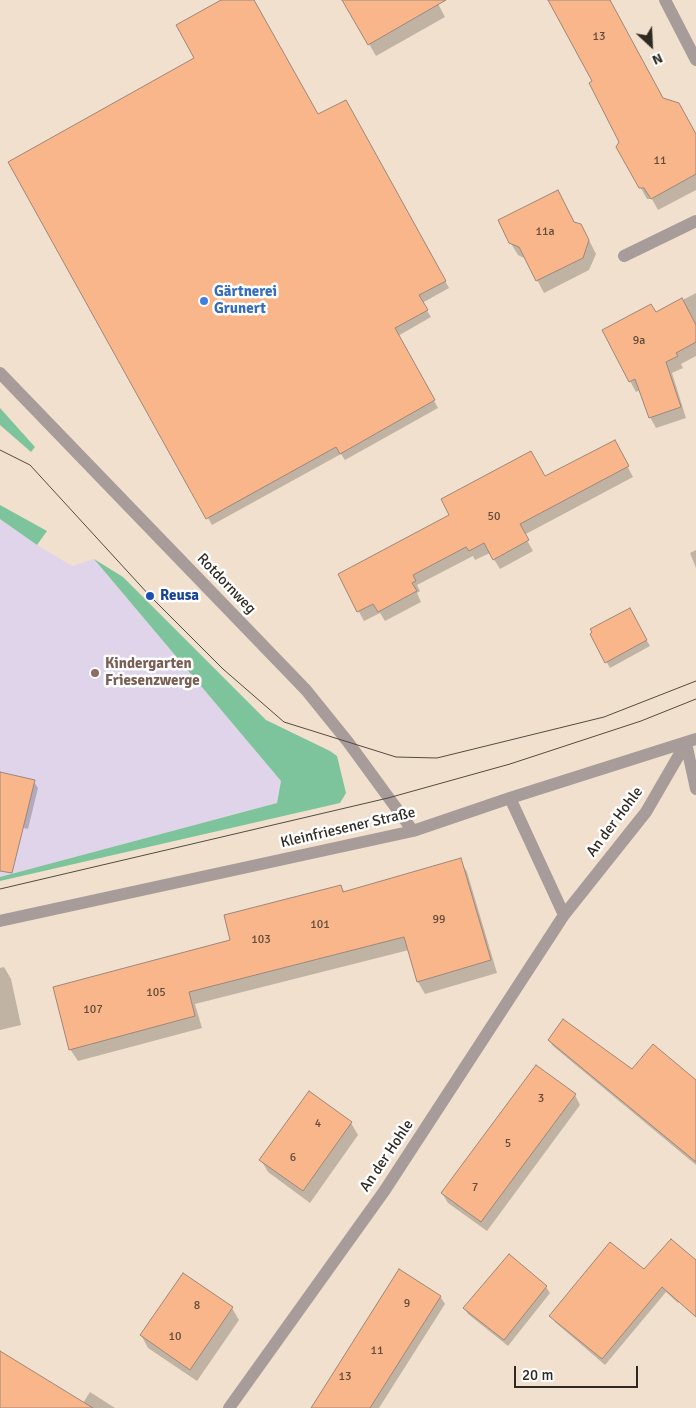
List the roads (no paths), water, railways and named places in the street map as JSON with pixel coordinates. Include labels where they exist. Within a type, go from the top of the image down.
[{"type":"street","points":[[665,0],[696,60]]},
{"type":"street","points":[[624,256],[696,221]]},
{"type":"street","name":"Rotdornweg","points":[[0,373],[306,690],[348,742],[413,831]]},
{"type":"street","points":[[691,741],[696,788]]},
{"type":"street","name":"Kleinfriesener Straße","points":[[0,921],[413,831],[510,798],[691,741]]},
{"type":"street","name":"An der Hohle","points":[[229,1408],[385,1190],[564,915],[646,812],[691,741]]},
{"type":"street","points":[[510,798],[564,915]]},
{"type":"tram line","points":[[0,450],[30,465],[150,596],[223,669],[284,722],[396,757],[437,758],[604,717],[696,681]]},
{"type":"tram line","points":[[0,889],[388,798],[510,764],[641,721],[696,699]]},
{"type":"place","name":"Gärtnerei Grunert","points":[[204,301]]},
{"type":"place","name":"Reusa","points":[[150,596]]},
{"type":"place","name":"Kindergarten Friesenzwerge","points":[[95,673]]}]
